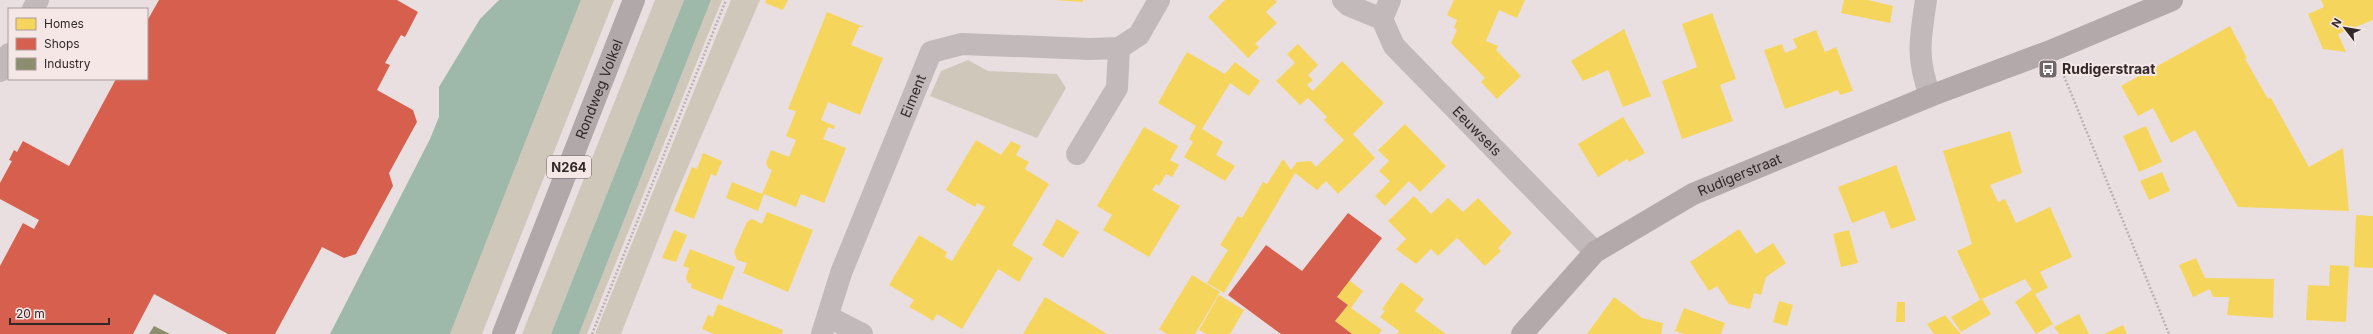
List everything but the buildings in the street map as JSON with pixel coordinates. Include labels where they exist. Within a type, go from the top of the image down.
[{"type":"main road","name":"Rondweg Volkel","points":[[503,334],[634,0]]},
{"type":"street","points":[[1077,154],[1117,88],[1119,48],[1139,35],[1159,0]]},
{"type":"street","points":[[1343,0],[1348,5],[1386,9]]},
{"type":"street","points":[[1926,0],[1919,48],[1922,72],[1930,96]]},
{"type":"street","name":"Rudigerstraat","points":[[1522,334],[1595,252],[1693,194],[1930,96],[2053,50],[2172,0]]},
{"type":"street","name":"Eeuwsels","points":[[1386,9],[1394,46],[1595,252]]},
{"type":"street","name":"Eiment","points":[[862,334],[825,325],[840,273],[931,52],[962,44],[1090,49],[1119,48]]},
{"type":"street","points":[[0,71],[8,56]]},
{"type":"path","points":[[592,334],[726,0]]},
{"type":"path","points":[[2053,50],[2169,334]]},
{"type":"shaded area","points":[[499,0],[581,0],[450,334],[330,334],[430,139],[439,117],[439,87],[480,19]]},
{"type":"shaded area","points":[[581,0],[614,0],[482,334],[450,334]]},
{"type":"shaded area","points":[[655,0],[684,0],[551,334],[522,334]]},
{"type":"shaded area","points":[[684,0],[711,0],[579,334],[551,334]]},
{"type":"shaded area","points":[[711,0],[722,0],[587,334],[579,334]]},
{"type":"shaded area","points":[[731,0],[760,0],[675,197],[621,334],[595,334]]},
{"type":"shaded area","points":[[968,60],[988,71],[1057,74],[1066,88],[1037,138],[930,96],[941,71]]},
{"type":"place","name":"Rudigerstraat","points":[[2048,69]]}]
